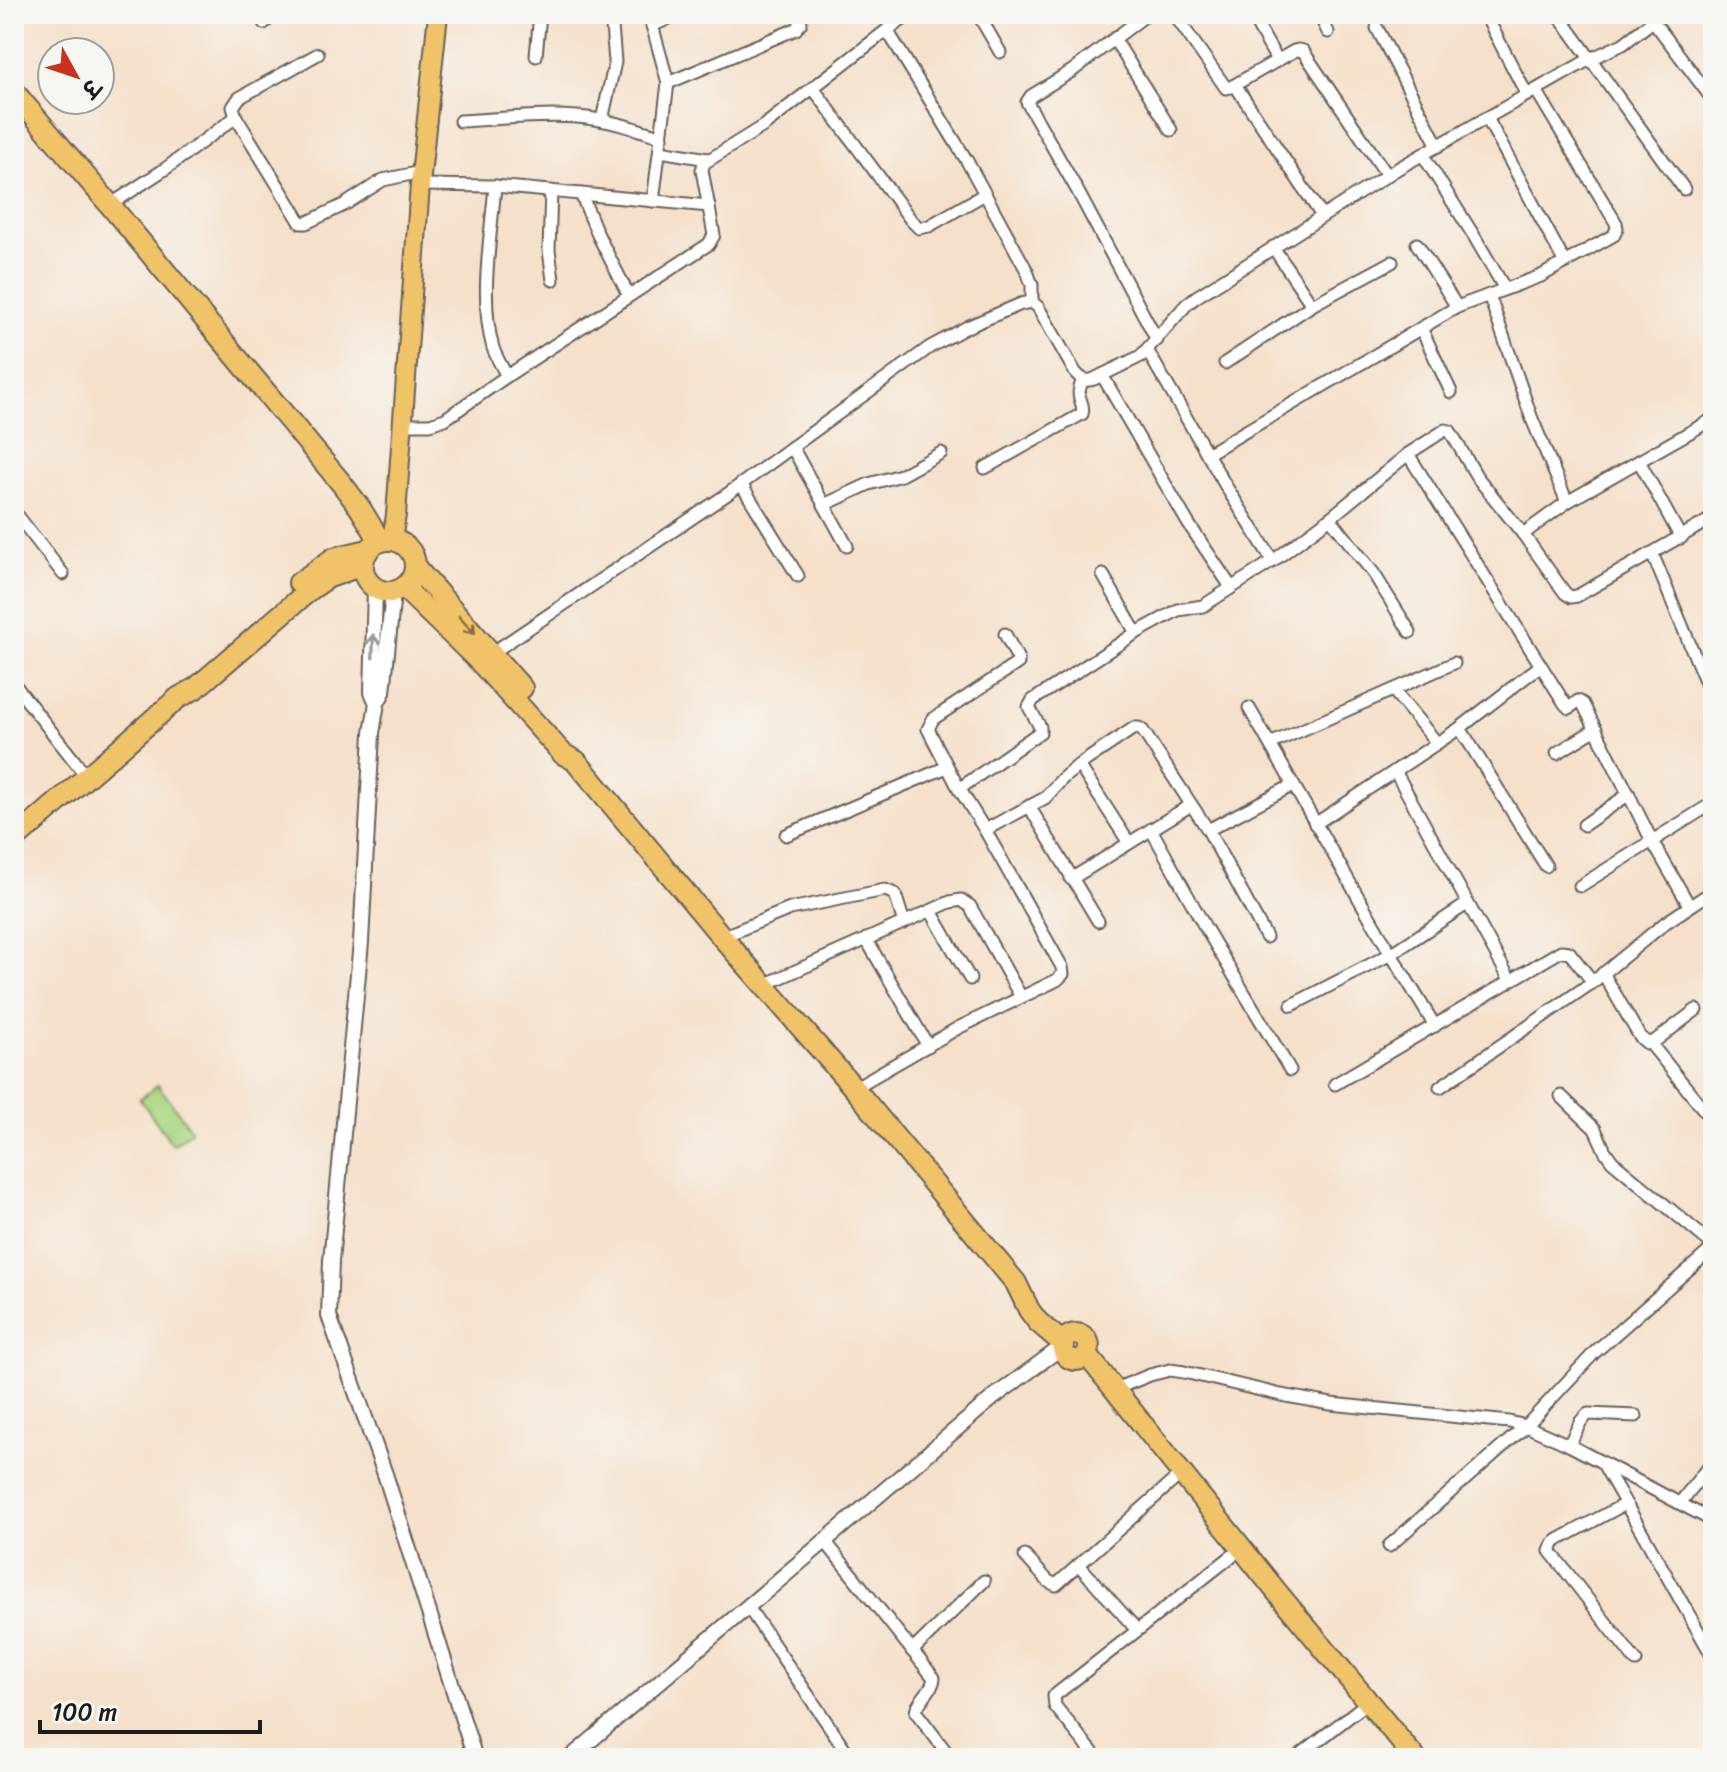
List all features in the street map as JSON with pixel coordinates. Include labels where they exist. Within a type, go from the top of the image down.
[{"type":"highway","points":[[14,92],[360,508],[376,549],[363,574],[368,582],[390,590],[480,662],[563,754],[576,761]]},
{"type":"highway","points":[[14,840],[178,698],[196,688],[311,589],[376,549],[406,546],[415,567],[410,583],[390,590]]},
{"type":"highway","points":[[415,567],[571,746],[576,761],[1016,1283],[1038,1322],[1064,1345],[1071,1335],[1078,1334],[1089,1342],[1087,1355],[1415,1758]]},
{"type":"main road","points":[[376,549],[396,515],[420,178],[438,14]]},
{"type":"street","points":[[264,23],[275,14]]},
{"type":"street","points":[[536,56],[540,14]]},
{"type":"street","points":[[602,120],[615,62],[611,14]]},
{"type":"street","points":[[653,201],[668,83],[651,20],[678,14]]},
{"type":"street","points":[[668,83],[796,29],[801,23],[800,14]]},
{"type":"street","points":[[401,424],[441,421],[712,241],[714,230],[702,165],[765,125],[911,14]]},
{"type":"street","points":[[978,14],[1000,52]]},
{"type":"street","points":[[1174,14],[1227,88],[1277,60],[1298,50],[1303,51],[1387,175]]},
{"type":"street","points":[[1251,14],[1277,60]]},
{"type":"street","points":[[1319,14],[1328,32]]},
{"type":"street","points":[[1207,454],[1457,307],[1532,280],[1614,235],[1617,228],[1485,14]]},
{"type":"street","points":[[1558,14],[1684,189]]},
{"type":"street","points":[[1145,15],[1072,71],[1031,96],[1027,102],[1157,340]]},
{"type":"street","points":[[1032,302],[1038,307],[1075,372],[1087,381],[1102,375],[1147,350],[1196,297],[1387,175],[1590,59],[1623,44],[1654,16],[1713,100]]},
{"type":"street","points":[[1377,28],[1438,146]]},
{"type":"street","points":[[887,30],[967,161],[1027,271],[1032,285],[1032,302]]},
{"type":"street","points":[[1115,40],[1171,130]]},
{"type":"street","points":[[318,54],[239,98],[233,107],[236,117],[303,224],[344,205],[383,180],[420,178],[709,206]]},
{"type":"street","points":[[1235,85],[1322,216]]},
{"type":"street","points":[[813,88],[919,228],[929,226],[985,194]]},
{"type":"street","points":[[110,205],[236,117]]},
{"type":"street","points":[[460,121],[578,117],[602,120],[662,137]]},
{"type":"street","points":[[1487,118],[1565,263]]},
{"type":"street","points":[[660,151],[708,159]]},
{"type":"street","points":[[1423,155],[1505,289]]},
{"type":"street","points":[[495,186],[486,283],[487,306],[493,348],[507,376]]},
{"type":"street","points":[[551,191],[549,250],[553,280]]},
{"type":"street","points":[[581,194],[629,296]]},
{"type":"street","points":[[1417,244],[1457,307]]},
{"type":"street","points":[[1273,247],[1312,305]]},
{"type":"street","points":[[1225,363],[1312,305],[1392,262]]},
{"type":"street","points":[[1489,295],[1532,419],[1567,502]]},
{"type":"street","points":[[492,653],[741,484],[930,347],[967,327],[1032,302]]},
{"type":"street","points":[[1421,328],[1451,392]]},
{"type":"street","points":[[1147,350],[1273,561]]},
{"type":"street","points":[[1102,375],[1188,523],[1231,587]]},
{"type":"street","points":[[985,468],[1082,414],[1084,409],[1078,391],[1083,380]]},
{"type":"street","points":[[1523,534],[1567,502],[1713,419]]},
{"type":"street","points":[[959,789],[1040,732],[1030,709],[1031,701],[1136,633],[1178,610],[1203,606],[1273,561],[1408,454],[1445,430],[1450,431],[1477,477],[1571,597],[1713,518]]},
{"type":"street","points":[[792,447],[847,546]]},
{"type":"street","points":[[824,505],[869,484],[901,475],[941,453]]},
{"type":"street","points":[[1408,454],[1567,707],[1581,702],[1652,841],[1689,905]]},
{"type":"street","points":[[1639,461],[1681,538]]},
{"type":"street","points":[[741,484],[798,576]]},
{"type":"street","points":[[14,511],[63,574]]},
{"type":"street","points":[[1330,518],[1374,574],[1410,632]]},
{"type":"street","points":[[1652,553],[1713,700]]},
{"type":"street","points":[[1103,575],[1136,633]]},
{"type":"street","points":[[390,590],[383,692],[377,703],[372,733],[361,942],[331,1261],[329,1316],[385,1474],[475,1758]]},
{"type":"street","points":[[854,1088],[958,1028],[1063,974],[1063,969],[929,733],[928,726],[933,719],[1017,664],[1019,660],[1005,634]]},
{"type":"street","points":[[1270,744],[1454,663]]},
{"type":"street","points":[[1315,824],[1460,728],[1540,666]]},
{"type":"street","points":[[14,684],[87,777]]},
{"type":"street","points":[[1393,690],[1437,743]]},
{"type":"street","points":[[1249,708],[1435,1026]]},
{"type":"street","points":[[985,830],[1049,794],[1079,765],[1139,728],[1208,830],[1266,937]]},
{"type":"street","points":[[1460,728],[1546,866]]},
{"type":"street","points":[[1557,753],[1596,729]]},
{"type":"street","points":[[1079,765],[1129,843]]},
{"type":"street","points":[[786,835],[947,767]]},
{"type":"street","points":[[1395,771],[1510,980]]},
{"type":"street","points":[[1208,830],[1293,785]]},
{"type":"street","points":[[1584,825],[1629,794]]},
{"type":"street","points":[[1580,886],[1713,803]]},
{"type":"street","points":[[1071,879],[1191,805]]},
{"type":"street","points":[[1029,806],[1098,921]]},
{"type":"street","points":[[1151,829],[1290,1070]]},
{"type":"street","points":[[722,937],[790,909],[885,890],[895,894],[904,923]]},
{"type":"street","points":[[1440,1087],[1593,982],[1665,923],[1713,891]]},
{"type":"street","points":[[764,985],[957,900],[967,903],[1021,997]]},
{"type":"street","points":[[1292,1005],[1391,954],[1467,904]]},
{"type":"street","points":[[931,911],[970,979]]},
{"type":"street","points":[[866,939],[928,1046]]},
{"type":"street","points":[[1335,1084],[1510,980],[1565,951],[1572,955],[1593,982]]},
{"type":"street","points":[[1603,973],[1640,1037],[1650,1043],[1713,1121]]},
{"type":"street","points":[[1650,1043],[1696,1010]]},
{"type":"street","points":[[1389,1546],[1526,1426],[1595,1352],[1713,1246],[1612,1161],[1595,1129],[1561,1096]]},
{"type":"street","points":[[570,1758],[994,1397],[1064,1345]]},
{"type":"street","points":[[1115,1389],[1160,1372],[1184,1372],[1331,1404],[1509,1422],[1569,1445],[1713,1521]]},
{"type":"street","points":[[1569,1445],[1588,1414],[1636,1416]]},
{"type":"street","points":[[1601,1461],[1713,1657]]},
{"type":"street","points":[[1680,1503],[1713,1461]]},
{"type":"street","points":[[1025,1556],[1053,1585],[1059,1583],[1181,1474]]},
{"type":"street","points":[[1625,1504],[1558,1540],[1550,1551],[1636,1661]]},
{"type":"street","points":[[825,1541],[935,1680],[916,1707],[916,1712],[951,1758]]},
{"type":"street","points":[[1097,1758],[1055,1706],[1054,1696],[1242,1548]]},
{"type":"street","points":[[1079,1565],[1137,1630]]},
{"type":"street","points":[[912,1651],[984,1581]]},
{"type":"street","points":[[748,1607],[851,1758]]},
{"type":"street","points":[[1296,1758],[1368,1702]]},
{"type":"green space","points":[[158,1085],[192,1131],[173,1145],[140,1099]]}]
